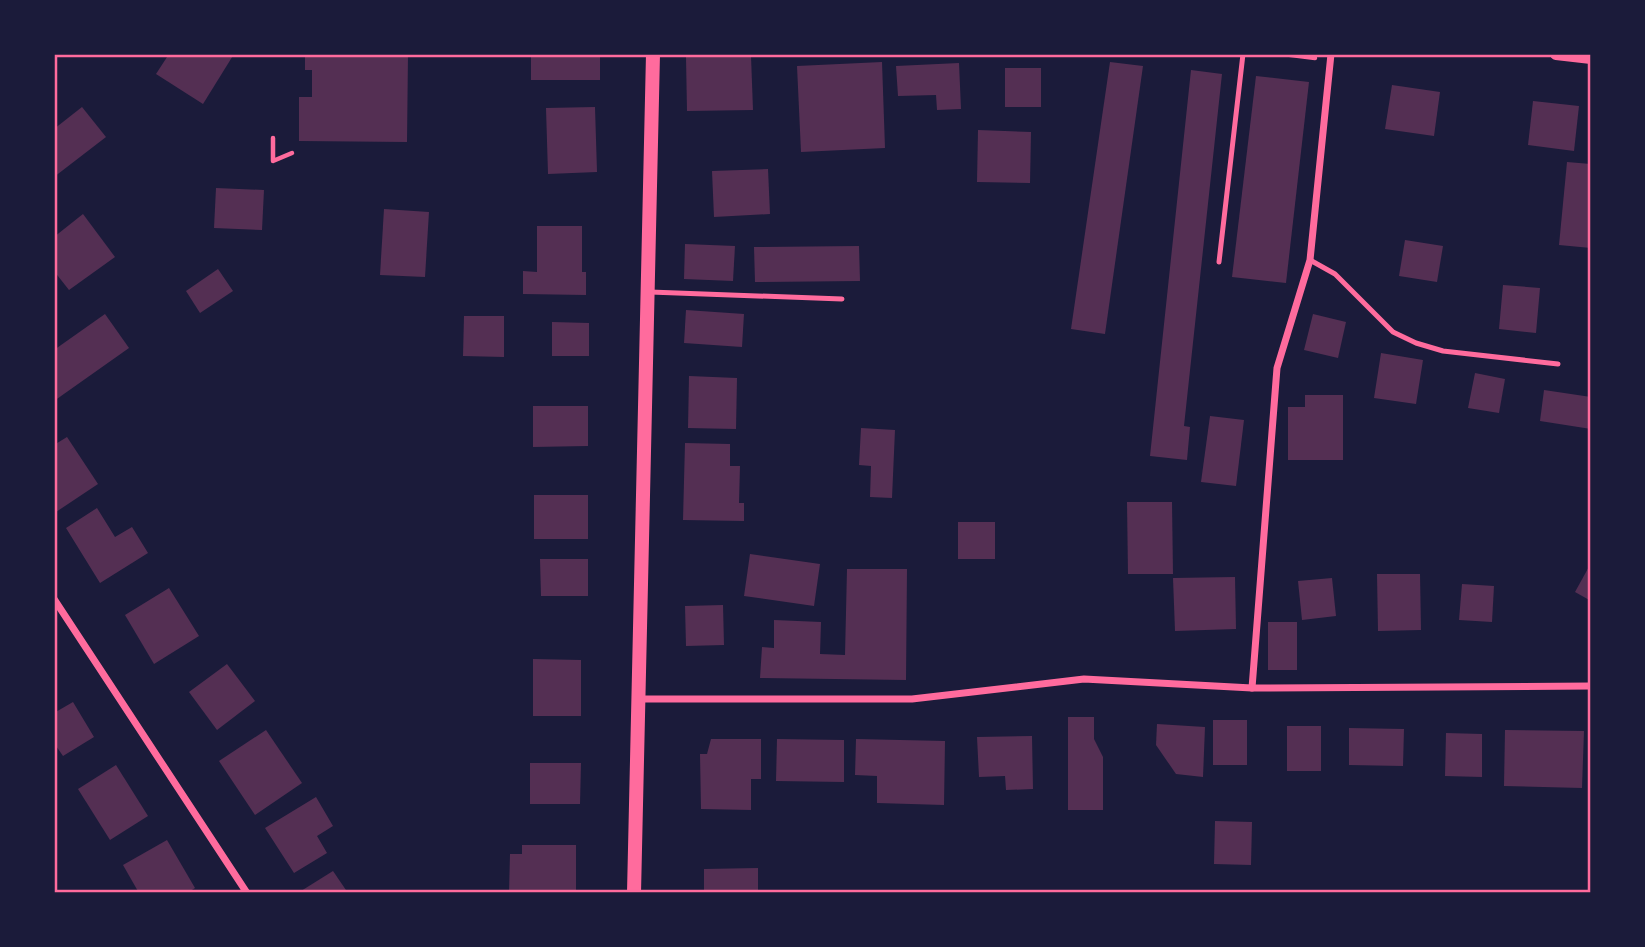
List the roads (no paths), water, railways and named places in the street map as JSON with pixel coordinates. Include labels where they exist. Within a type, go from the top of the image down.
[{"type":"main road","points":[[634,893],[653,54]]},
{"type":"street","points":[[1556,54],[1591,58]]},
{"type":"street","points":[[1252,688],[1277,368],[1310,260],[1331,57]]},
{"type":"street","points":[[54,599],[247,893]]},
{"type":"street","points":[[638,699],[912,699],[1084,679],[1252,688],[1591,686]]},
{"type":"lane","points":[[1219,262],[1243,54]]},
{"type":"lane","points":[[1310,260],[1335,274],[1394,332],[1416,343],[1443,351],[1558,364]]},
{"type":"lane","points":[[647,292],[842,299]]}]
